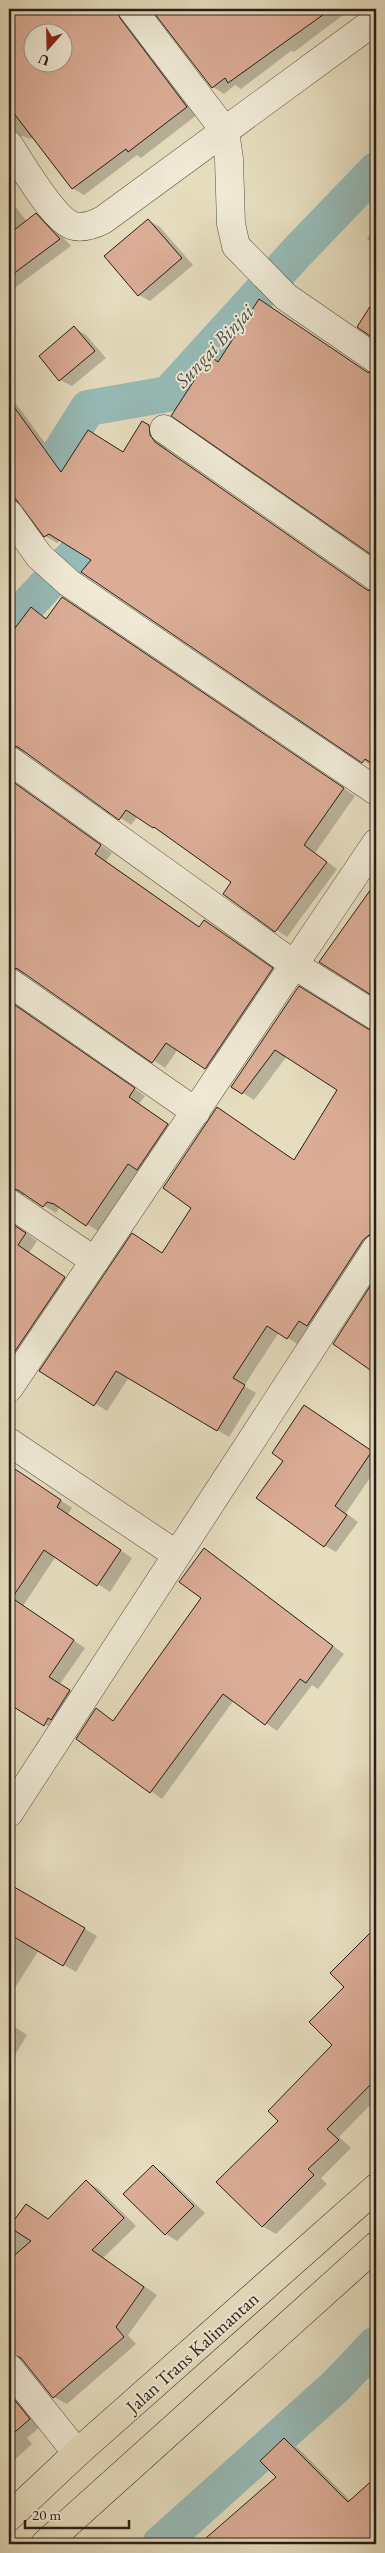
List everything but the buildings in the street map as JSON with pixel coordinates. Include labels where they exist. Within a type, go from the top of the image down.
[{"type":"highway","name":"Jalan Trans Kalimantan","points":[[9,2517],[77,2453],[376,2188]]},
{"type":"highway","points":[[45,2544],[376,2246]]},
{"type":"street","points":[[132,9],[225,131],[229,159],[231,224],[236,246],[286,297],[376,359]]},
{"type":"street","points":[[9,146],[52,207],[69,224],[79,226],[91,225],[103,220],[225,131],[364,18]]},
{"type":"street","points":[[164,429],[376,577]]},
{"type":"street","points":[[9,514],[39,556],[69,583],[376,791]]},
{"type":"street","points":[[9,760],[296,966],[376,1016]]},
{"type":"street","points":[[9,1388],[296,966],[376,843]]},
{"type":"street","points":[[9,982],[196,1112]]},
{"type":"street","points":[[9,1203],[95,1261]]},
{"type":"street","points":[[9,1813],[376,1250]]},
{"type":"street","points":[[9,1442],[177,1555]]},
{"type":"street","points":[[9,2368],[77,2453]]},
{"type":"waterway","name":"Sungai Binjai","points":[[9,625],[95,533],[98,512],[59,454],[88,408],[168,394],[298,251],[376,170]]},
{"type":"waterway","points":[[160,2544],[336,2386],[376,2344]]}]
